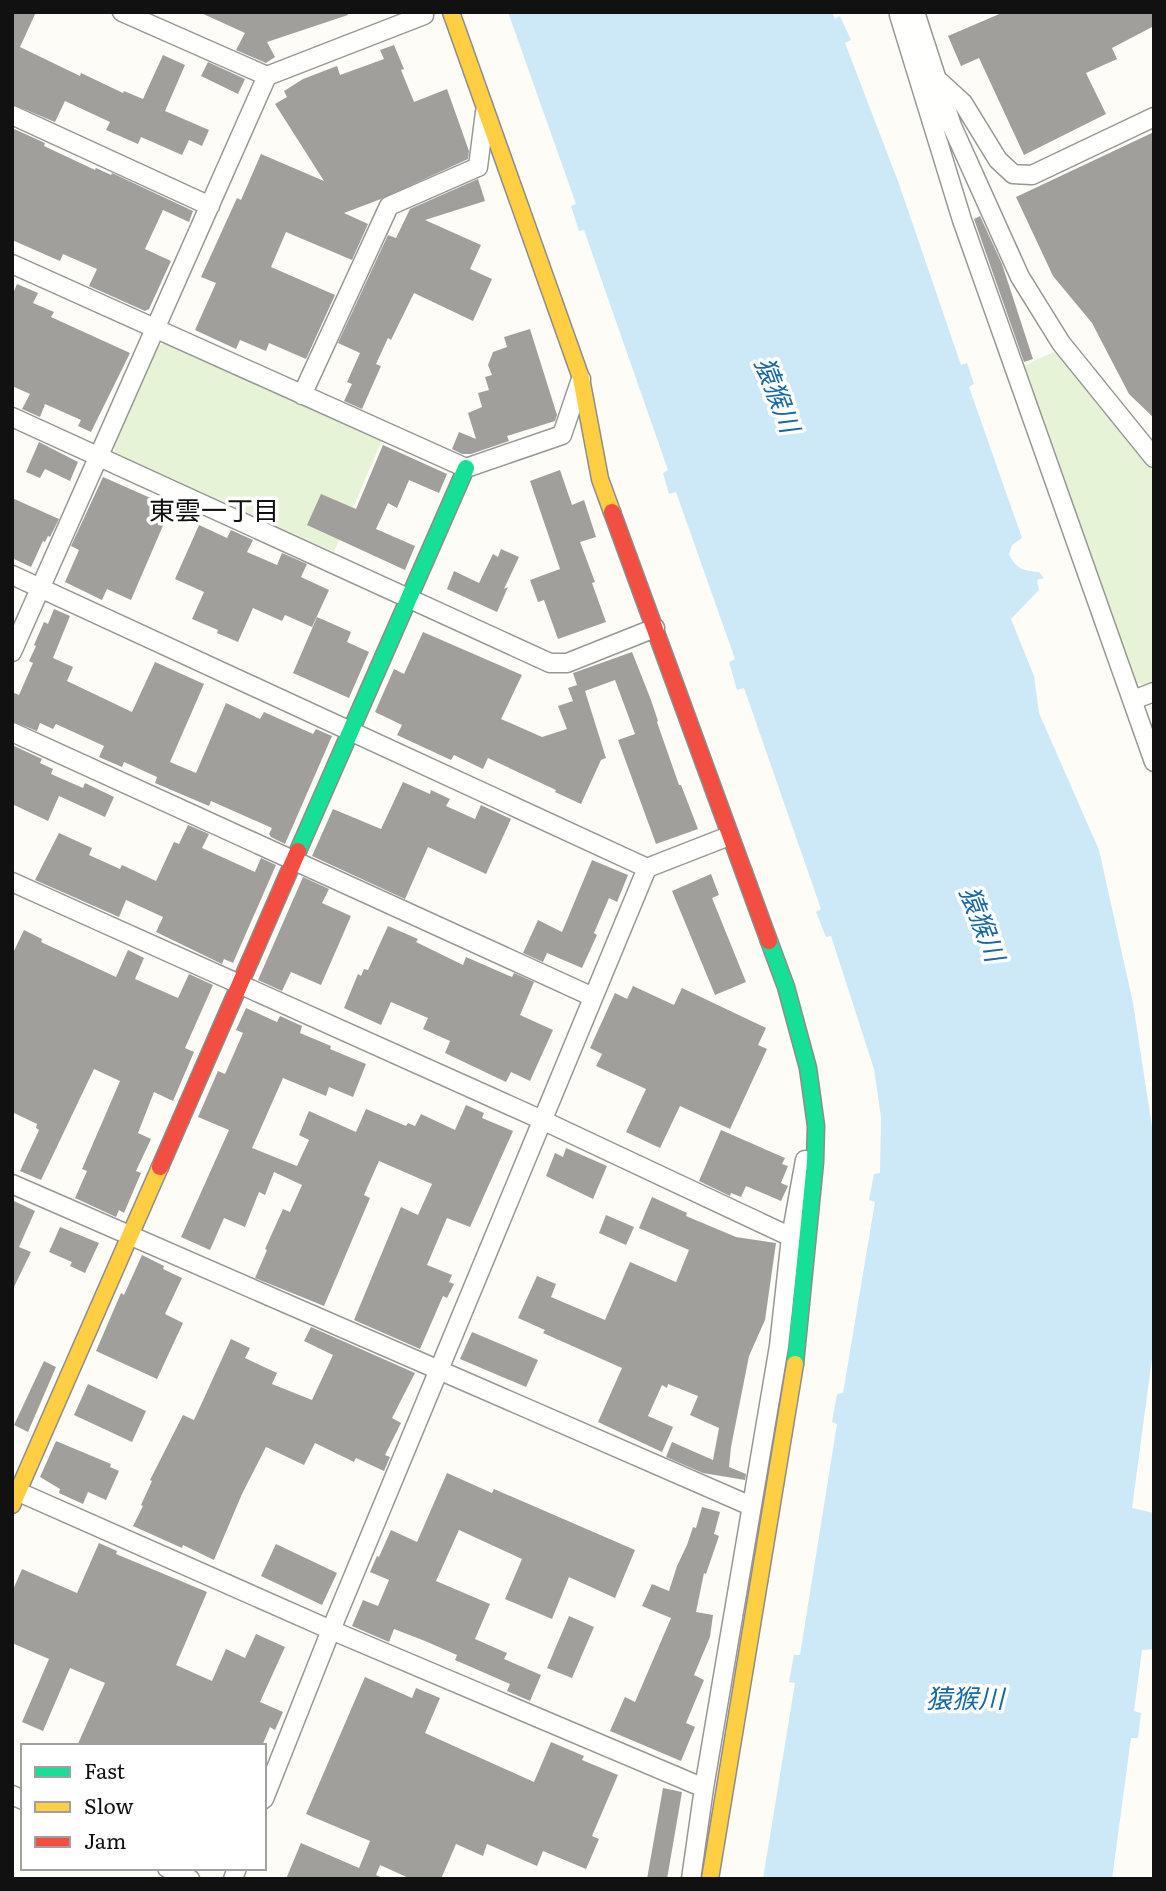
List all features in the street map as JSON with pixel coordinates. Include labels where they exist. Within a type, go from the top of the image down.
[{"type":"street","points":[[12,652],[267,76],[424,15],[424,12]]},
{"type":"street","points":[[451,12],[581,378],[600,479],[786,987],[808,1068],[816,1126],[815,1162],[797,1350],[709,1879]]},
{"type":"street","points":[[125,13],[267,76]]},
{"type":"street","points":[[906,13],[938,81],[952,126],[1020,277],[1061,342],[1154,458]]},
{"type":"street","points":[[906,13],[962,220],[1154,762]]},
{"type":"street","points":[[938,81],[963,103],[998,160],[1013,174],[1032,176],[1154,117]]},
{"type":"street","points":[[302,395],[389,206],[478,167],[485,108]]},
{"type":"street","points":[[12,114],[210,206]]},
{"type":"street","points":[[12,264],[466,468],[562,435],[581,378]]},
{"type":"street","points":[[12,417],[550,663],[567,663],[655,628]]},
{"type":"street","points":[[466,468],[132,1236],[14,1495],[704,1788]]},
{"type":"street","points":[[12,575],[647,868]]},
{"type":"street","points":[[1133,699],[1154,692]]},
{"type":"street","points":[[12,732],[593,997]]},
{"type":"street","points":[[266,1794],[331,1630],[647,868],[729,836]]},
{"type":"street","points":[[12,882],[542,1120],[791,1237]]},
{"type":"street","points":[[691,1879],[728,1641],[779,1346],[791,1237],[811,1121],[816,1126]]},
{"type":"street","points":[[12,1184],[751,1506]]},
{"type":"street","points":[[779,1346],[797,1350]]},
{"type":"street","points":[[728,1641],[749,1646]]},
{"type":"street","points":[[171,1870],[190,1879]]},
{"type":"green space","points":[[166,342],[382,440],[334,552],[116,453],[113,445],[155,348]]},
{"type":"green space","points":[[1058,350],[1154,472],[1154,685],[1148,687],[1136,682],[1124,660],[1023,366]]},
{"type":"water","name":"猿猴川","points":[[508,12],[832,12],[835,19],[840,16],[851,40],[845,43],[899,184],[961,365],[967,363],[974,384],[969,387],[1022,538],[1012,545],[1009,554],[1017,566],[1039,572],[1044,578],[1037,580],[1039,590],[1011,619],[1034,676],[1039,713],[1099,850],[1133,1003],[1152,1127],[1154,1343],[1132,1508],[1154,1513],[1154,1649],[1142,1650],[1134,1711],[1141,1713],[1138,1738],[1131,1738],[1112,1879],[763,1879],[795,1683],[789,1682],[794,1655],[800,1655],[837,1424],[832,1422],[837,1394],[843,1393],[875,1202],[869,1200],[874,1174],[880,1173],[881,1117],[874,1069],[831,936],[826,937],[816,912],[821,909],[744,688],[737,690],[729,662],[735,659],[676,492],[669,494],[663,473],[668,470],[584,230],[579,231],[571,206],[576,204]]},
{"type":"building","points":[[12,12],[36,12],[20,47],[123,93],[124,91],[143,99],[163,55],[185,65],[165,111],[209,130],[202,146],[189,140],[182,155],[141,137],[138,144],[106,130],[110,122],[65,101],[55,122],[12,104]]},
{"type":"building","points":[[199,12],[347,12],[348,15],[267,42],[275,57],[266,63],[236,50],[245,33]]},
{"type":"building","points":[[1004,12],[1154,12],[1154,26],[1112,48],[1117,59],[1086,73],[1106,114],[1024,155],[979,58],[961,66],[948,36]]},
{"type":"building","points":[[394,45],[414,102],[447,89],[469,151],[468,159],[344,213],[368,224],[352,260],[286,232],[271,267],[335,295],[306,359],[269,343],[266,351],[240,340],[236,349],[195,330],[216,283],[201,277],[237,198],[241,200],[261,154],[324,181],[275,104],[287,97],[284,91],[303,79],[337,66],[340,75],[384,59],[380,50]]},
{"type":"building","points":[[208,62],[245,79],[238,94],[201,76]]},
{"type":"building","points":[[12,128],[95,170],[96,168],[111,175],[112,173],[193,211],[189,222],[163,210],[145,249],[171,261],[149,309],[145,311],[89,286],[97,269],[63,254],[60,261],[12,240]]},
{"type":"building","points":[[1154,132],[1154,418],[1129,394],[1092,323],[1053,276],[1016,197]]},
{"type":"building","points":[[478,179],[485,201],[425,220],[481,245],[470,269],[492,279],[473,321],[414,293],[376,364],[381,366],[362,409],[344,401],[352,384],[347,382],[360,353],[338,343],[388,235],[396,238],[410,209]]},
{"type":"building","points":[[980,216],[1002,264],[1033,359],[1024,362],[974,219]]},
{"type":"building","points":[[17,284],[38,293],[33,303],[54,312],[51,317],[130,353],[91,432],[78,426],[81,420],[45,404],[40,417],[22,409],[30,394],[12,386],[12,296]]},
{"type":"building","points":[[530,329],[557,415],[555,421],[507,436],[509,441],[471,454],[462,454],[452,449],[459,432],[476,439],[468,413],[482,407],[478,393],[489,390],[485,377],[492,375],[488,365],[493,352],[507,347],[504,337]]},
{"type":"building","points":[[39,442],[78,462],[70,481],[45,469],[40,478],[26,472]]},
{"type":"building","points":[[383,445],[447,474],[439,493],[409,480],[397,508],[388,503],[376,529],[415,546],[405,570],[307,525],[321,494],[356,509]]},
{"type":"building","points":[[560,470],[572,505],[584,500],[596,537],[580,542],[606,622],[558,639],[544,600],[538,602],[530,580],[560,569],[530,481]]},
{"type":"building","points":[[103,477],[171,507],[131,600],[107,589],[102,600],[65,582],[79,550],[71,546]]},
{"type":"building","points":[[12,498],[59,519],[50,537],[43,541],[31,567],[12,558]]},
{"type":"building","points":[[199,525],[227,538],[231,530],[253,540],[247,552],[277,565],[282,553],[307,564],[301,577],[329,590],[312,627],[285,615],[282,621],[253,608],[238,642],[192,619],[204,592],[175,579]]},
{"type":"building","points":[[501,549],[519,557],[497,612],[447,589],[454,571],[479,583],[493,554],[498,557]]},
{"type":"building","points":[[54,609],[70,616],[53,658],[73,667],[67,681],[132,712],[155,662],[204,684],[170,762],[196,773],[226,703],[260,719],[264,712],[313,734],[316,729],[332,736],[285,844],[271,837],[269,834],[272,828],[211,801],[209,806],[155,783],[157,777],[124,762],[122,767],[99,757],[104,746],[56,724],[53,729],[40,723],[37,731],[12,721],[12,692],[19,695],[33,663],[29,661],[36,646],[34,645],[44,622],[48,624]]},
{"type":"building","points":[[317,617],[351,632],[347,642],[369,652],[349,698],[293,673]]},
{"type":"building","points":[[423,632],[522,675],[501,719],[542,737],[567,729],[558,706],[573,701],[568,688],[577,685],[573,673],[632,652],[679,785],[698,829],[656,844],[618,740],[635,734],[615,680],[585,691],[606,758],[601,760],[581,804],[488,758],[483,769],[454,755],[451,760],[397,735],[402,725],[375,712],[394,669],[404,674]]},
{"type":"building","points":[[12,745],[42,759],[40,763],[53,769],[51,774],[83,788],[85,783],[114,797],[105,817],[59,796],[48,821],[12,804]]},
{"type":"building","points":[[403,782],[430,794],[431,790],[450,799],[446,806],[475,819],[481,805],[511,819],[486,874],[428,847],[405,899],[312,856],[333,809],[381,829]]},
{"type":"building","points":[[188,825],[209,834],[202,848],[255,872],[261,858],[276,865],[233,963],[224,959],[222,964],[156,932],[163,917],[126,900],[119,917],[35,880],[59,833],[92,848],[89,855],[120,869],[122,865],[156,881],[174,842],[179,844]]},
{"type":"building","points":[[592,860],[628,875],[617,902],[609,898],[594,933],[597,935],[582,968],[547,953],[543,962],[523,953],[538,920],[562,932]]},
{"type":"building","points":[[711,874],[719,895],[712,898],[746,982],[715,995],[672,891]]},
{"type":"building","points":[[303,877],[329,889],[322,903],[351,916],[321,985],[291,972],[282,991],[258,980]]},
{"type":"building","points":[[388,926],[418,939],[416,942],[463,965],[466,957],[512,977],[514,973],[534,982],[520,1015],[553,1030],[530,1081],[511,1072],[506,1082],[445,1053],[450,1041],[423,1029],[428,1018],[391,1002],[381,1025],[344,1008],[358,974],[361,976],[364,969],[368,970]]},
{"type":"building","points":[[24,930],[42,939],[41,942],[116,977],[128,950],[144,958],[135,979],[178,998],[189,974],[213,985],[185,1048],[194,1052],[173,1101],[154,1092],[138,1133],[151,1139],[136,1171],[141,1173],[124,1213],[119,1210],[116,1217],[75,1198],[87,1171],[82,1169],[120,1081],[94,1069],[41,1180],[20,1171],[39,1130],[36,1128],[37,1124],[12,1112],[12,955]]},
{"type":"building","points":[[633,986],[674,1005],[682,988],[766,1028],[758,1045],[767,1049],[730,1129],[680,1106],[660,1148],[626,1132],[646,1089],[596,1066],[602,1054],[590,1048],[615,993],[627,999]]},
{"type":"building","points":[[246,1008],[277,1022],[280,1016],[302,1026],[300,1033],[366,1064],[353,1097],[329,1087],[326,1096],[283,1078],[252,1148],[297,1166],[309,1140],[299,1135],[309,1111],[356,1132],[366,1109],[406,1126],[408,1123],[415,1126],[421,1114],[455,1130],[466,1105],[484,1113],[482,1118],[513,1131],[470,1227],[447,1218],[427,1265],[452,1275],[449,1282],[454,1284],[447,1298],[443,1296],[420,1349],[354,1320],[401,1207],[418,1215],[432,1184],[379,1161],[364,1195],[370,1198],[324,1306],[255,1278],[283,1209],[290,1212],[302,1185],[274,1172],[265,1195],[259,1192],[245,1227],[224,1218],[210,1250],[181,1237],[229,1130],[198,1117],[218,1071],[225,1074],[243,1033],[236,1030]]},
{"type":"building","points":[[721,1130],[785,1158],[782,1164],[788,1166],[781,1183],[788,1186],[781,1201],[746,1186],[741,1197],[731,1193],[730,1196],[699,1181]]},
{"type":"building","points":[[566,1148],[607,1166],[593,1199],[546,1176],[555,1153],[563,1157]]},
{"type":"building","points":[[652,1197],[687,1213],[686,1216],[736,1237],[776,1243],[765,1320],[749,1356],[731,1447],[729,1467],[746,1474],[745,1480],[703,1473],[666,1457],[672,1442],[713,1460],[719,1428],[690,1415],[698,1396],[668,1384],[667,1388],[662,1385],[648,1416],[673,1427],[662,1452],[598,1422],[622,1368],[543,1333],[545,1330],[518,1318],[537,1276],[556,1284],[551,1297],[605,1320],[630,1262],[676,1282],[689,1250],[639,1228]]},
{"type":"building","points":[[12,1200],[35,1211],[19,1247],[31,1252],[12,1291]]},
{"type":"building","points":[[606,1215],[634,1227],[626,1245],[599,1233]]},
{"type":"building","points":[[60,1227],[99,1243],[85,1273],[70,1266],[72,1262],[49,1252]]},
{"type":"building","points":[[142,1255],[182,1278],[165,1314],[183,1323],[157,1379],[96,1351],[121,1293],[124,1295]]},
{"type":"building","points":[[311,1327],[415,1373],[392,1418],[401,1423],[385,1455],[390,1457],[384,1471],[356,1458],[354,1462],[315,1443],[304,1465],[266,1447],[242,1494],[214,1560],[133,1526],[143,1506],[141,1505],[152,1481],[150,1480],[183,1415],[194,1420],[231,1339],[250,1348],[245,1358],[277,1373],[272,1384],[312,1400],[333,1355],[304,1341]]},
{"type":"building","points":[[472,1332],[538,1360],[526,1387],[460,1359]]},
{"type":"building","points":[[44,1361],[56,1367],[28,1432],[14,1425]]},
{"type":"building","points":[[88,1384],[146,1411],[132,1442],[74,1415]]},
{"type":"building","points":[[56,1441],[111,1464],[110,1467],[119,1471],[106,1500],[88,1492],[83,1504],[59,1493],[60,1489],[40,1477]]},
{"type":"building","points":[[447,1473],[492,1493],[494,1489],[635,1550],[615,1598],[569,1577],[552,1619],[505,1599],[522,1559],[459,1530],[436,1581],[490,1604],[475,1639],[507,1653],[504,1659],[541,1675],[530,1701],[507,1691],[510,1684],[455,1660],[457,1655],[425,1641],[394,1629],[389,1642],[352,1626],[363,1600],[378,1606],[389,1580],[370,1572],[391,1530],[417,1542]]},
{"type":"building","points":[[702,1507],[720,1512],[714,1534],[719,1536],[706,1574],[704,1573],[696,1612],[713,1615],[710,1637],[694,1675],[704,1680],[686,1723],[695,1727],[681,1761],[610,1731],[625,1697],[635,1702],[671,1618],[642,1606],[652,1584],[669,1591]]},
{"type":"building","points":[[99,1543],[117,1551],[116,1554],[207,1592],[176,1665],[212,1681],[226,1649],[245,1658],[256,1634],[285,1647],[260,1702],[283,1712],[275,1730],[270,1727],[263,1744],[78,1744],[105,1683],[70,1668],[43,1731],[22,1722],[49,1659],[12,1643],[12,1592],[22,1569],[77,1593]]},
{"type":"building","points":[[276,1544],[337,1573],[322,1605],[261,1576]]},
{"type":"building","points":[[569,1616],[594,1627],[572,1678],[547,1668]]},
{"type":"building","points":[[365,1677],[412,1698],[416,1688],[440,1698],[425,1733],[534,1782],[551,1742],[584,1756],[582,1760],[618,1775],[592,1836],[599,1839],[586,1869],[543,1851],[537,1866],[487,1844],[483,1856],[456,1844],[441,1879],[411,1879],[380,1865],[376,1875],[385,1879],[286,1879],[301,1843],[359,1868],[370,1841],[306,1814]]},
{"type":"building","points":[[663,1788],[682,1792],[667,1879],[647,1879]]},
{"type":"traffic: fast","points":[[298,851],[466,468]]},
{"type":"traffic: fast","points":[[769,941],[786,987],[808,1068],[816,1126],[815,1162],[795,1364]]},
{"type":"traffic: slow","points":[[451,12],[581,378],[600,479],[612,512]]},
{"type":"traffic: slow","points":[[12,1505],[160,1167]]},
{"type":"traffic: slow","points":[[710,1879],[795,1364]]},
{"type":"traffic: jam","points":[[612,512],[769,941]]},
{"type":"traffic: jam","points":[[160,1167],[298,851]]},
{"type":"district","name":"東雲一丁目","points":[[214,511]]}]
